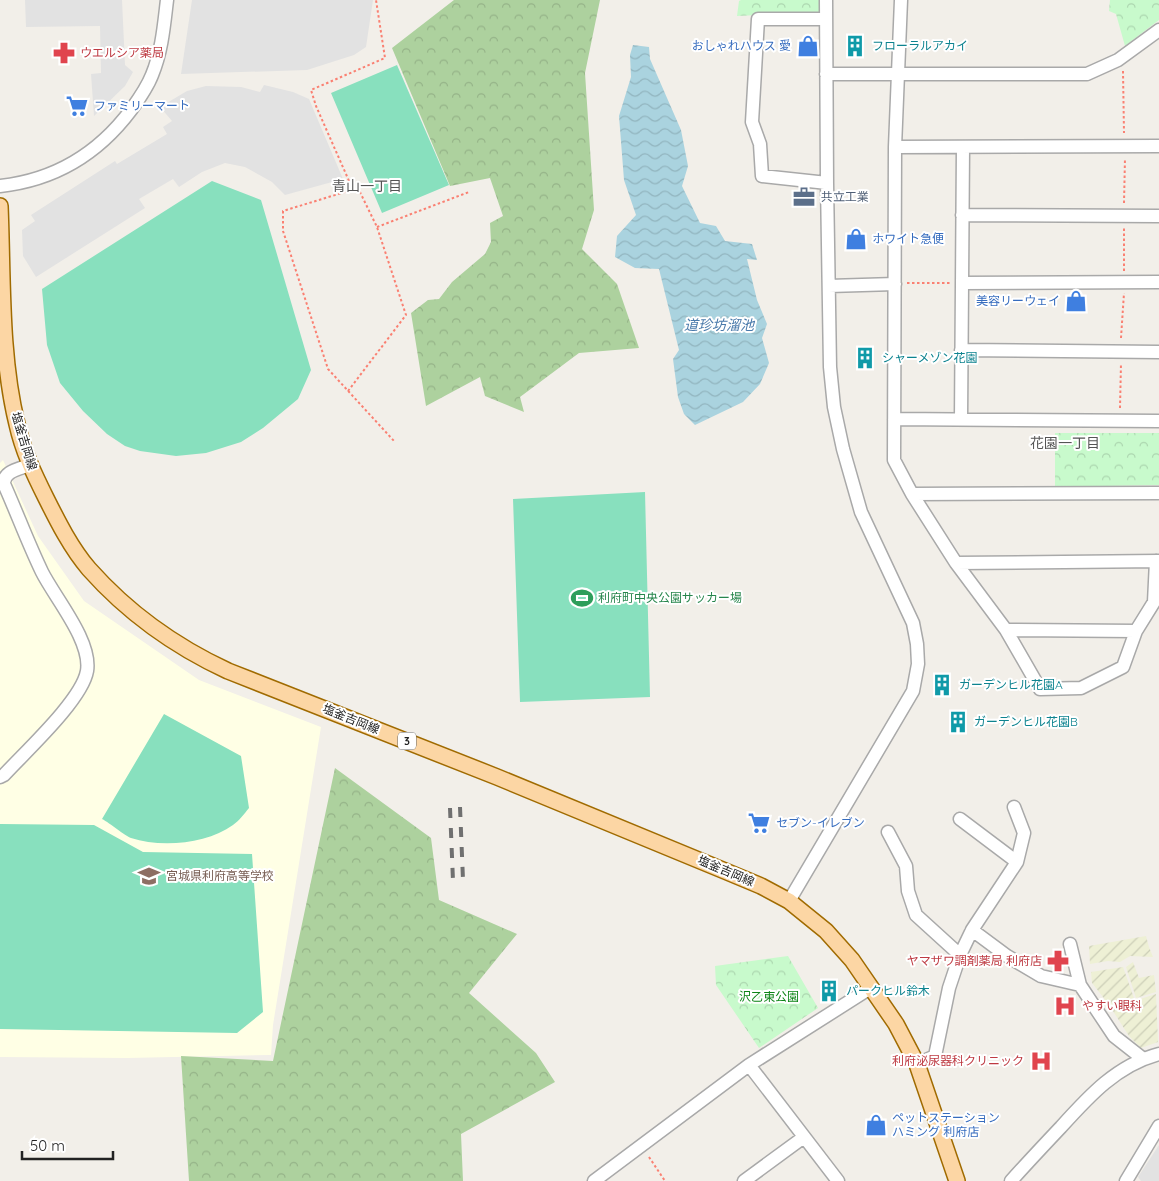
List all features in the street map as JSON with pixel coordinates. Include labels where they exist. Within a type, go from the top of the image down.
[{"type":"main road","name":"塩釜吉岡線","points":[[0,206],[8,369],[17,424],[29,465],[65,534],[88,568],[132,612],[188,651],[228,670],[497,777],[725,871],[761,886],[789,901],[826,931],[852,960],[896,1024],[917,1064],[957,1181]]},
{"type":"street","points":[[0,186],[29,182],[61,169],[82,158],[104,142],[140,97],[152,75],[161,39],[166,0]]},
{"type":"street","points":[[789,901],[912,691],[918,664],[917,644],[912,623],[861,512],[843,449],[834,406],[830,367],[826,0]]},
{"type":"street","points":[[901,0],[895,147],[894,460],[912,494],[956,563],[1006,630],[1040,689],[1081,688],[1122,667],[1136,631],[1154,602],[1157,561],[956,563]]},
{"type":"street","points":[[826,19],[758,18],[752,122],[760,144],[762,176],[827,184]]},
{"type":"street","points":[[826,74],[1087,74],[1118,60],[1159,30]]},
{"type":"street","points":[[895,147],[1159,146]]},
{"type":"street","points":[[961,420],[963,147]]},
{"type":"street","points":[[962,216],[1159,216]]},
{"type":"street","points":[[962,282],[1159,282]]},
{"type":"street","points":[[829,286],[895,284]]},
{"type":"street","points":[[961,350],[1159,352]]},
{"type":"street","points":[[894,419],[1159,421]]},
{"type":"street","points":[[0,776],[4,775],[66,709],[87,672],[87,657],[82,642],[43,573],[4,484],[4,479],[8,474],[29,465]]},
{"type":"street","points":[[912,494],[1159,492]]},
{"type":"street","points":[[1006,630],[1136,631]]},
{"type":"street","points":[[917,1064],[935,1056],[950,988],[960,955],[972,930],[1017,862],[1024,833],[1014,807]]},
{"type":"street","points":[[960,819],[1017,862]]},
{"type":"street","points":[[888,832],[906,866],[908,891],[916,915],[960,955]]},
{"type":"street","points":[[972,930],[1007,956],[1041,976],[1080,985]]},
{"type":"street","points":[[1070,944],[1080,985],[1114,1036],[1142,1058]]},
{"type":"street","points":[[594,1181],[748,1065],[872,987]]},
{"type":"street","points":[[1010,1181],[1095,1090],[1116,1073],[1142,1058],[1159,1054]]},
{"type":"street","points":[[748,1065],[838,1181]]},
{"type":"street","points":[[1126,1181],[1159,1126]]},
{"type":"street","points":[[744,1181],[804,1137]]},
{"type":"path","points":[[352,190],[311,90],[385,58],[376,0]]},
{"type":"path","points":[[1120,421],[1124,282],[1125,146],[1123,70]]},
{"type":"path","points":[[348,391],[406,314],[377,227],[358,188],[283,211],[283,231],[328,369],[348,391],[394,441]]},
{"type":"path","points":[[377,227],[470,192]]},
{"type":"path","points":[[895,284],[962,282]]},
{"type":"path","points":[[649,1157],[665,1181]]},
{"type":"shaded area","points":[[25,0],[122,0],[125,65],[133,72],[125,86],[94,116],[91,74],[101,73],[100,26],[26,27]]},
{"type":"shaded area","points":[[192,0],[373,0],[366,47],[354,55],[307,70],[181,74]]},
{"type":"shaded area","points":[[264,85],[293,92],[309,99],[343,179],[285,195],[272,182],[245,167],[225,163],[202,172],[179,187],[173,179],[139,199],[145,208],[36,277],[23,256],[22,230],[35,221],[31,215],[115,161],[117,164],[167,134],[163,127],[172,121],[160,107],[187,91],[206,86],[241,87],[260,92]]},
{"type":"shaded area","name":"宮城県利府高等学校","points":[[3,460],[38,536],[84,601],[199,680],[321,727],[273,1025],[271,1055],[127,1058],[0,1057],[0,463]]},
{"type":"shaded area","points":[[1146,936],[1153,957],[1130,956],[1120,962],[1108,961],[1090,964],[1089,946]]},
{"type":"shaded area","points":[[1133,962],[1139,978],[1154,975],[1156,992],[1136,998],[1126,967]]},
{"type":"shaded area","points":[[1123,967],[1134,998],[1110,1006],[1092,983],[1091,972]]},
{"type":"shaded area","points":[[1156,994],[1158,1042],[1141,1048],[1129,1036],[1111,1008]]},
{"type":"shaded area","points":[[1159,1145],[1159,1181],[1141,1181],[1138,1177]]},
{"type":"green space","points":[[454,0],[600,0],[585,73],[594,210],[582,249],[617,284],[639,348],[579,353],[520,397],[524,412],[485,396],[480,377],[426,406],[411,313],[428,300],[439,299],[452,282],[485,254],[491,242],[490,223],[503,216],[490,178],[450,186],[392,48]]},
{"type":"green space","points":[[820,0],[820,12],[737,16],[739,1]]},
{"type":"green space","points":[[1110,0],[1159,0],[1159,20],[1125,46],[1116,14],[1109,11]]},
{"type":"green space","points":[[397,65],[449,185],[382,213],[331,93]]},
{"type":"green space","points":[[212,181],[261,200],[311,370],[298,399],[263,428],[241,442],[206,453],[176,456],[140,451],[125,446],[107,434],[83,411],[60,383],[47,345],[42,289]]},
{"type":"green space","points":[[1055,433],[1159,433],[1159,485],[1055,487]]},
{"type":"green space","name":"利府町中央公園サッカー場","points":[[645,492],[650,697],[520,702],[513,499]]},
{"type":"green space","points":[[164,714],[241,756],[249,808],[233,825],[197,840],[156,843],[131,838],[102,819]]},
{"type":"green space","points":[[335,768],[431,838],[439,900],[517,934],[469,993],[536,1053],[555,1082],[461,1134],[463,1181],[189,1181],[181,1056],[273,1061]]},
{"type":"green space","points":[[0,824],[94,825],[143,852],[252,854],[263,1012],[237,1033],[0,1029]]},
{"type":"green space","name":"沢乙東公園","points":[[788,956],[818,1008],[759,1048],[716,985],[715,966]]},
{"type":"water","name":"道珍坊溜池","points":[[633,45],[649,47],[650,59],[681,130],[688,166],[682,186],[700,223],[716,226],[725,241],[752,244],[757,260],[747,259],[757,300],[767,324],[762,338],[769,363],[760,384],[743,402],[695,425],[684,414],[678,397],[673,359],[679,350],[659,269],[635,268],[615,257],[617,236],[636,215],[624,180],[619,116],[631,77],[630,55]]},
{"type":"railway","points":[[460,807],[463,880]]},
{"type":"railway","points":[[450,808],[453,881]]},
{"type":"place","name":"おしゃれハウス 愛","points":[[808,46]]},
{"type":"place","name":"フローラルアカイ","points":[[855,46]]},
{"type":"place","name":"ウエルシア薬局","points":[[64,53]]},
{"type":"place","name":"ファミリーマート","points":[[77,106]]},
{"type":"place","name":"共立工業","points":[[804,197]]},
{"type":"place","name":"ホワイト急便","points":[[856,239]]},
{"type":"place","name":"美容リーウェイ","points":[[1076,301]]},
{"type":"place","name":"シャーメゾン花園","points":[[865,358]]},
{"type":"place","name":"利府町中央公園サッカー場","points":[[582,598]]},
{"type":"place","name":"ガーデンヒル花園A","points":[[942,685]]},
{"type":"place","name":"ガーデンヒル花園B","points":[[958,722]]},
{"type":"place","name":"セブン-イレブン","points":[[759,823]]},
{"type":"place","name":"宮城県利府高等学校","points":[[149,876]]},
{"type":"place","name":"ヤマザワ調剤薬局 利府店","points":[[1058,961]]},
{"type":"place","name":"パークヒル鈴木","points":[[829,991]]},
{"type":"place","name":"やすい眼科","points":[[1065,1006]]},
{"type":"place","name":"利府泌尿器科クリニック","points":[[1041,1061]]},
{"type":"place","name":"ペットステーション ハミング 利府店","points":[[876,1125]]},
{"type":"district","name":"青山一丁目","points":[[367,186]]},
{"type":"district","name":"花園一丁目","points":[[1065,443]]}]
